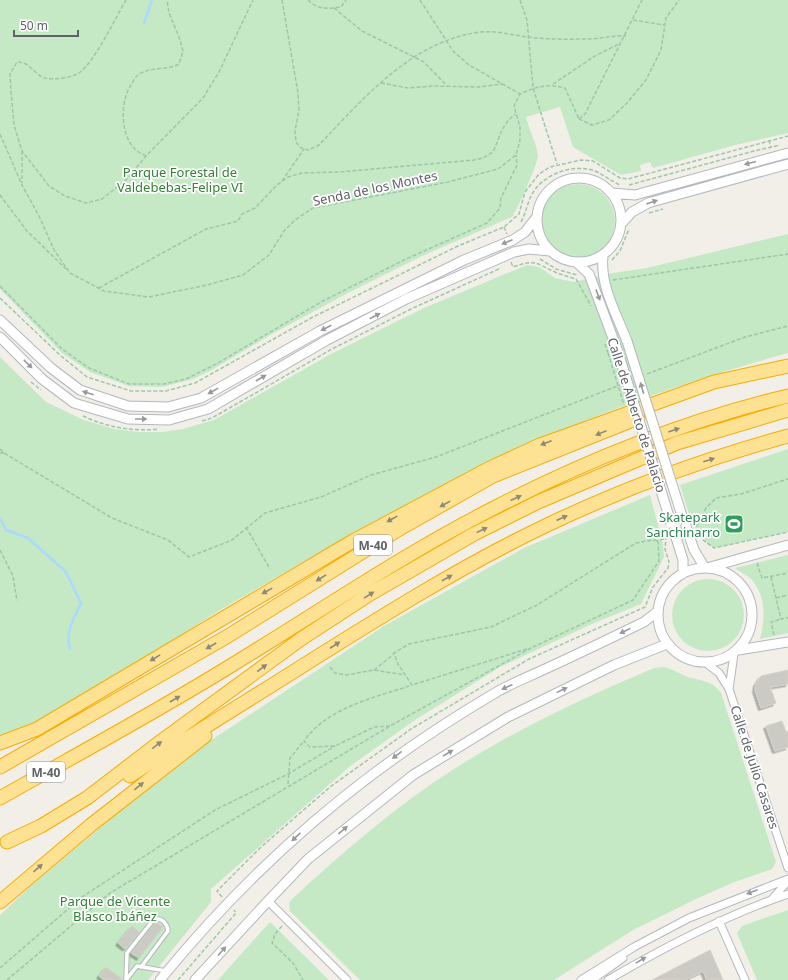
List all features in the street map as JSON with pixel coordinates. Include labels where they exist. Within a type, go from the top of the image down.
[{"type":"highway","name":"M-40","points":[[0,767],[228,636],[402,528],[493,476],[662,408],[749,380],[769,371],[788,366]]},
{"type":"highway","points":[[0,743],[37,729],[353,541],[482,472],[540,446],[674,396],[714,382],[769,371]]},
{"type":"highway","name":"M-40","points":[[0,798],[233,664],[407,557],[492,509],[550,482],[671,431],[788,396]]},
{"type":"highway","points":[[4,843],[41,826],[87,798],[160,742],[301,639],[376,590],[474,534],[545,499],[678,442],[788,410]]},
{"type":"highway","points":[[4,843],[31,835],[62,820],[227,712],[303,666],[368,624],[542,527],[663,475],[753,445],[788,436]]},
{"type":"highway","points":[[3,898],[62,848],[179,755],[303,666]]},
{"type":"highway","points":[[0,809],[29,792],[92,746]]},
{"type":"street","points":[[612,193],[635,195],[788,153]]},
{"type":"street","points":[[626,225],[618,203],[612,193],[591,179],[578,178],[566,180],[554,185],[545,194],[539,205],[536,218],[542,242],[550,252],[567,262],[590,262],[603,256],[612,247],[626,225],[632,212],[648,203],[788,164]]},
{"type":"street","points":[[0,320],[51,368],[80,390],[128,406],[168,407],[201,398],[327,328],[464,260],[513,240],[525,232],[536,218]]},
{"type":"street","points":[[0,337],[42,379],[74,403],[128,419],[169,420],[208,409],[327,340],[406,299],[514,252],[529,249],[550,252]]},
{"type":"street","name":"Calle de Alberto de Palacio","points":[[603,256],[601,270],[603,282],[627,341],[687,523],[694,550],[705,568]]},
{"type":"street","name":"Calle de Alberto de Palacio","points":[[577,263],[589,274],[617,349],[683,560],[683,573]]},
{"type":"street","points":[[705,568],[718,570],[730,575],[739,582],[747,592],[751,604],[752,623],[746,640],[736,652],[721,661],[706,663],[691,661],[678,655],[667,644],[659,628],[658,611],[660,599],[666,588],[683,573],[788,545]]},
{"type":"street","points":[[160,980],[190,943],[250,879],[321,814],[402,752],[496,692],[644,622],[658,611]]},
{"type":"street","points":[[736,652],[788,642]]},
{"type":"street","points":[[195,980],[268,900],[308,859],[413,775],[508,717],[614,665],[667,644]]},
{"type":"street","name":"Calle de Julio Casares","points":[[729,689],[736,652]]},
{"type":"street","name":"Calle de Julio Casares","points":[[706,663],[719,673],[729,689],[788,868]]},
{"type":"street","points":[[771,900],[788,880]]},
{"type":"street","points":[[581,980],[634,947],[689,918],[788,880]]},
{"type":"street","points":[[608,980],[655,952],[720,920],[788,894]]},
{"type":"street","points":[[268,900],[347,980]]},
{"type":"street","points":[[720,920],[745,980]]},
{"type":"street","points":[[592,980],[616,964],[634,947]]},
{"type":"lane","points":[[126,980],[127,953],[154,919],[160,919],[166,923],[168,931],[141,967]]},
{"type":"lane","points":[[126,980],[137,966],[167,971]]},
{"type":"path","points":[[22,185],[22,151],[14,125],[10,74],[17,62],[24,62],[44,78],[60,79],[79,73],[92,58],[126,0]]},
{"type":"path","points":[[146,156],[135,149],[129,139],[123,116],[125,94],[137,75],[155,69],[172,68],[179,64],[183,51],[169,13],[167,0]]},
{"type":"path","points":[[22,151],[49,186],[66,196],[86,203],[102,199],[126,180],[146,156],[203,98],[219,72],[253,0]]},
{"type":"path","points":[[282,0],[298,93],[299,110],[295,131],[296,142],[304,149],[308,150],[319,145],[381,83],[415,57],[446,40],[487,31],[528,37],[594,39],[611,35],[626,36]]},
{"type":"path","points":[[308,0],[312,4],[326,10],[341,6],[346,0]]},
{"type":"path","points":[[420,0],[453,51],[469,65],[520,94]]},
{"type":"path","points":[[520,0],[527,20],[533,88],[557,164]]},
{"type":"path","points":[[580,119],[585,114],[626,36],[642,0]]},
{"type":"path","points":[[553,84],[565,88],[580,119],[592,125],[609,120],[627,103],[646,80],[660,50],[666,18],[679,0]]},
{"type":"path","points":[[334,8],[362,31],[424,62],[448,86]]},
{"type":"path","points":[[633,20],[664,25]]},
{"type":"path","points":[[0,286],[62,349],[89,368],[129,384],[164,384],[186,379],[218,363],[321,302],[406,259],[487,223],[500,208],[501,198],[517,165],[516,155],[520,140],[520,127],[514,106],[520,94],[533,88],[553,84],[595,56],[622,42]]},
{"type":"path","points":[[381,83],[408,88],[448,86],[479,87],[502,84]]},
{"type":"path","points":[[98,288],[206,229],[238,221],[242,214],[255,208],[288,177],[302,172],[376,169],[483,158],[493,152],[500,131],[505,122],[516,114]]},
{"type":"path","name":"Senda de los Montes","points":[[0,134],[22,185],[40,218],[54,250],[70,273],[104,291],[149,298],[243,275],[269,255],[284,232],[295,220],[313,208],[448,182],[498,169],[516,155]]},
{"type":"path","points":[[0,298],[61,356],[87,377],[131,391],[166,391],[195,383],[320,314],[451,250],[504,227],[518,214],[525,192],[539,174],[557,164],[581,160],[593,161],[620,178],[628,179],[788,136]]},
{"type":"path","points":[[769,140],[772,151]]},
{"type":"path","points":[[628,185],[724,158],[782,145]]},
{"type":"path","points":[[281,182],[288,170],[300,157],[304,149]]},
{"type":"path","points":[[519,226],[525,215],[531,196],[536,188],[556,174],[574,169],[585,169],[595,171],[622,186]]},
{"type":"path","points":[[639,176],[642,187]]},
{"type":"path","points":[[0,195],[27,231],[70,273]]},
{"type":"path","points":[[645,215],[664,208]]},
{"type":"path","points":[[610,263],[620,251],[626,225]]},
{"type":"path","points":[[504,227],[507,234]]},
{"type":"path","points":[[610,274],[612,280],[788,254]]},
{"type":"path","points":[[536,257],[556,268],[577,275],[580,279]]},
{"type":"path","points":[[512,263],[513,267],[526,263],[537,262],[554,272],[576,279],[594,310]]},
{"type":"path","points":[[642,376],[745,337],[788,326]]},
{"type":"path","points":[[0,448],[4,453],[112,518],[168,540],[189,558],[232,540],[265,513],[321,498],[371,474],[436,457],[620,385]]},
{"type":"path","points":[[696,527],[706,508],[716,498],[741,494],[788,479]]},
{"type":"path","points":[[687,523],[696,527],[703,540],[714,548],[788,532]]},
{"type":"path","points":[[246,527],[270,569]]},
{"type":"path","points":[[374,670],[394,653],[409,644],[491,627],[537,605],[636,543],[653,540],[658,541],[666,538]]},
{"type":"path","points":[[7,980],[110,893],[390,726],[531,648],[632,600],[659,561],[658,541]]},
{"type":"path","points":[[0,550],[13,576],[17,601]]},
{"type":"path","points":[[755,553],[762,578],[788,573]]},
{"type":"path","points":[[771,576],[781,619]]},
{"type":"path","points":[[776,598],[788,595]]},
{"type":"path","points":[[776,644],[772,622],[788,618]]},
{"type":"path","points":[[288,786],[290,758],[312,729],[360,701],[531,648]]},
{"type":"path","points":[[394,653],[398,664],[412,685]]},
{"type":"path","points":[[330,668],[335,673],[346,675],[374,670],[406,676]]},
{"type":"path","points":[[0,968],[82,897],[216,810],[288,774],[336,746],[374,727],[390,726]]},
{"type":"path","points":[[304,741],[310,748],[336,746]]},
{"type":"path","points":[[288,920],[275,934],[272,943],[293,963],[303,980]]},
{"type":"green space","name":"Parque Forestal de Valdebebas-Felipe VI","points":[[0,0],[788,0],[788,133],[735,145],[653,168],[650,162],[640,165],[641,171],[621,175],[573,147],[560,107],[526,117],[538,155],[527,186],[512,217],[422,256],[346,294],[272,334],[210,371],[193,379],[162,387],[129,386],[90,372],[62,353],[0,289]]},
{"type":"green space","points":[[578,184],[592,187],[604,195],[612,207],[615,221],[612,235],[604,247],[592,255],[578,258],[564,255],[552,247],[544,235],[541,221],[544,207],[552,195],[564,187]]},
{"type":"green space","points":[[788,234],[788,353],[700,379],[657,394],[571,426],[487,464],[393,512],[237,600],[121,674],[62,708],[32,723],[0,736],[0,357],[46,402],[84,420],[114,429],[139,432],[163,432],[183,429],[214,420],[331,354],[424,308],[527,265],[539,267],[555,278],[574,282],[613,273],[647,268]]},
{"type":"green space","points":[[788,449],[788,532],[714,548],[696,528],[688,512],[680,485]]},
{"type":"green space","name":"Parque de Vicente Blasco Ibáñez","points":[[650,495],[663,544],[664,557],[641,604],[594,623],[500,667],[415,720],[349,767],[211,889],[211,902],[148,980],[0,980],[0,915],[32,885],[120,811],[213,739],[384,626],[524,548]]},
{"type":"green space","points":[[788,555],[788,633],[760,639],[764,616],[760,593],[748,576],[735,568]]},
{"type":"green space","points":[[708,579],[728,585],[738,595],[744,615],[738,635],[728,645],[708,651],[688,645],[678,635],[672,615],[678,595],[688,585]]},
{"type":"green space","points":[[664,667],[687,677],[708,682],[721,693],[776,862],[772,869],[732,883],[633,930],[554,980],[360,980],[290,911],[289,903],[292,899],[350,847],[432,783],[502,740],[552,714],[602,690],[654,668]]},
{"type":"green space","points":[[788,910],[788,980],[757,980],[737,933],[742,926]]},
{"type":"green space","points":[[270,922],[329,980],[218,980]]},
{"type":"building","points":[[788,670],[788,684],[770,687],[776,703],[761,708],[755,690],[756,684],[761,676]]},
{"type":"building","points":[[782,721],[786,732],[788,731],[788,747],[775,751],[766,726]]},
{"type":"building","points":[[156,922],[163,927],[139,958],[131,953]]},
{"type":"building","points":[[132,926],[139,932],[126,948],[124,948],[118,943]]},
{"type":"building","points":[[710,950],[723,980],[707,980],[703,971],[685,980],[652,980]]},
{"type":"building","points":[[106,967],[123,980],[104,980],[99,976]]},
{"type":"waterway","points":[[144,23],[152,0]]},
{"type":"waterway","points":[[0,518],[6,530],[28,538],[66,572],[81,603],[69,631],[70,649]]},
{"type":"place","name":"Skatepark Sanchinarro","points":[[734,524]]}]
